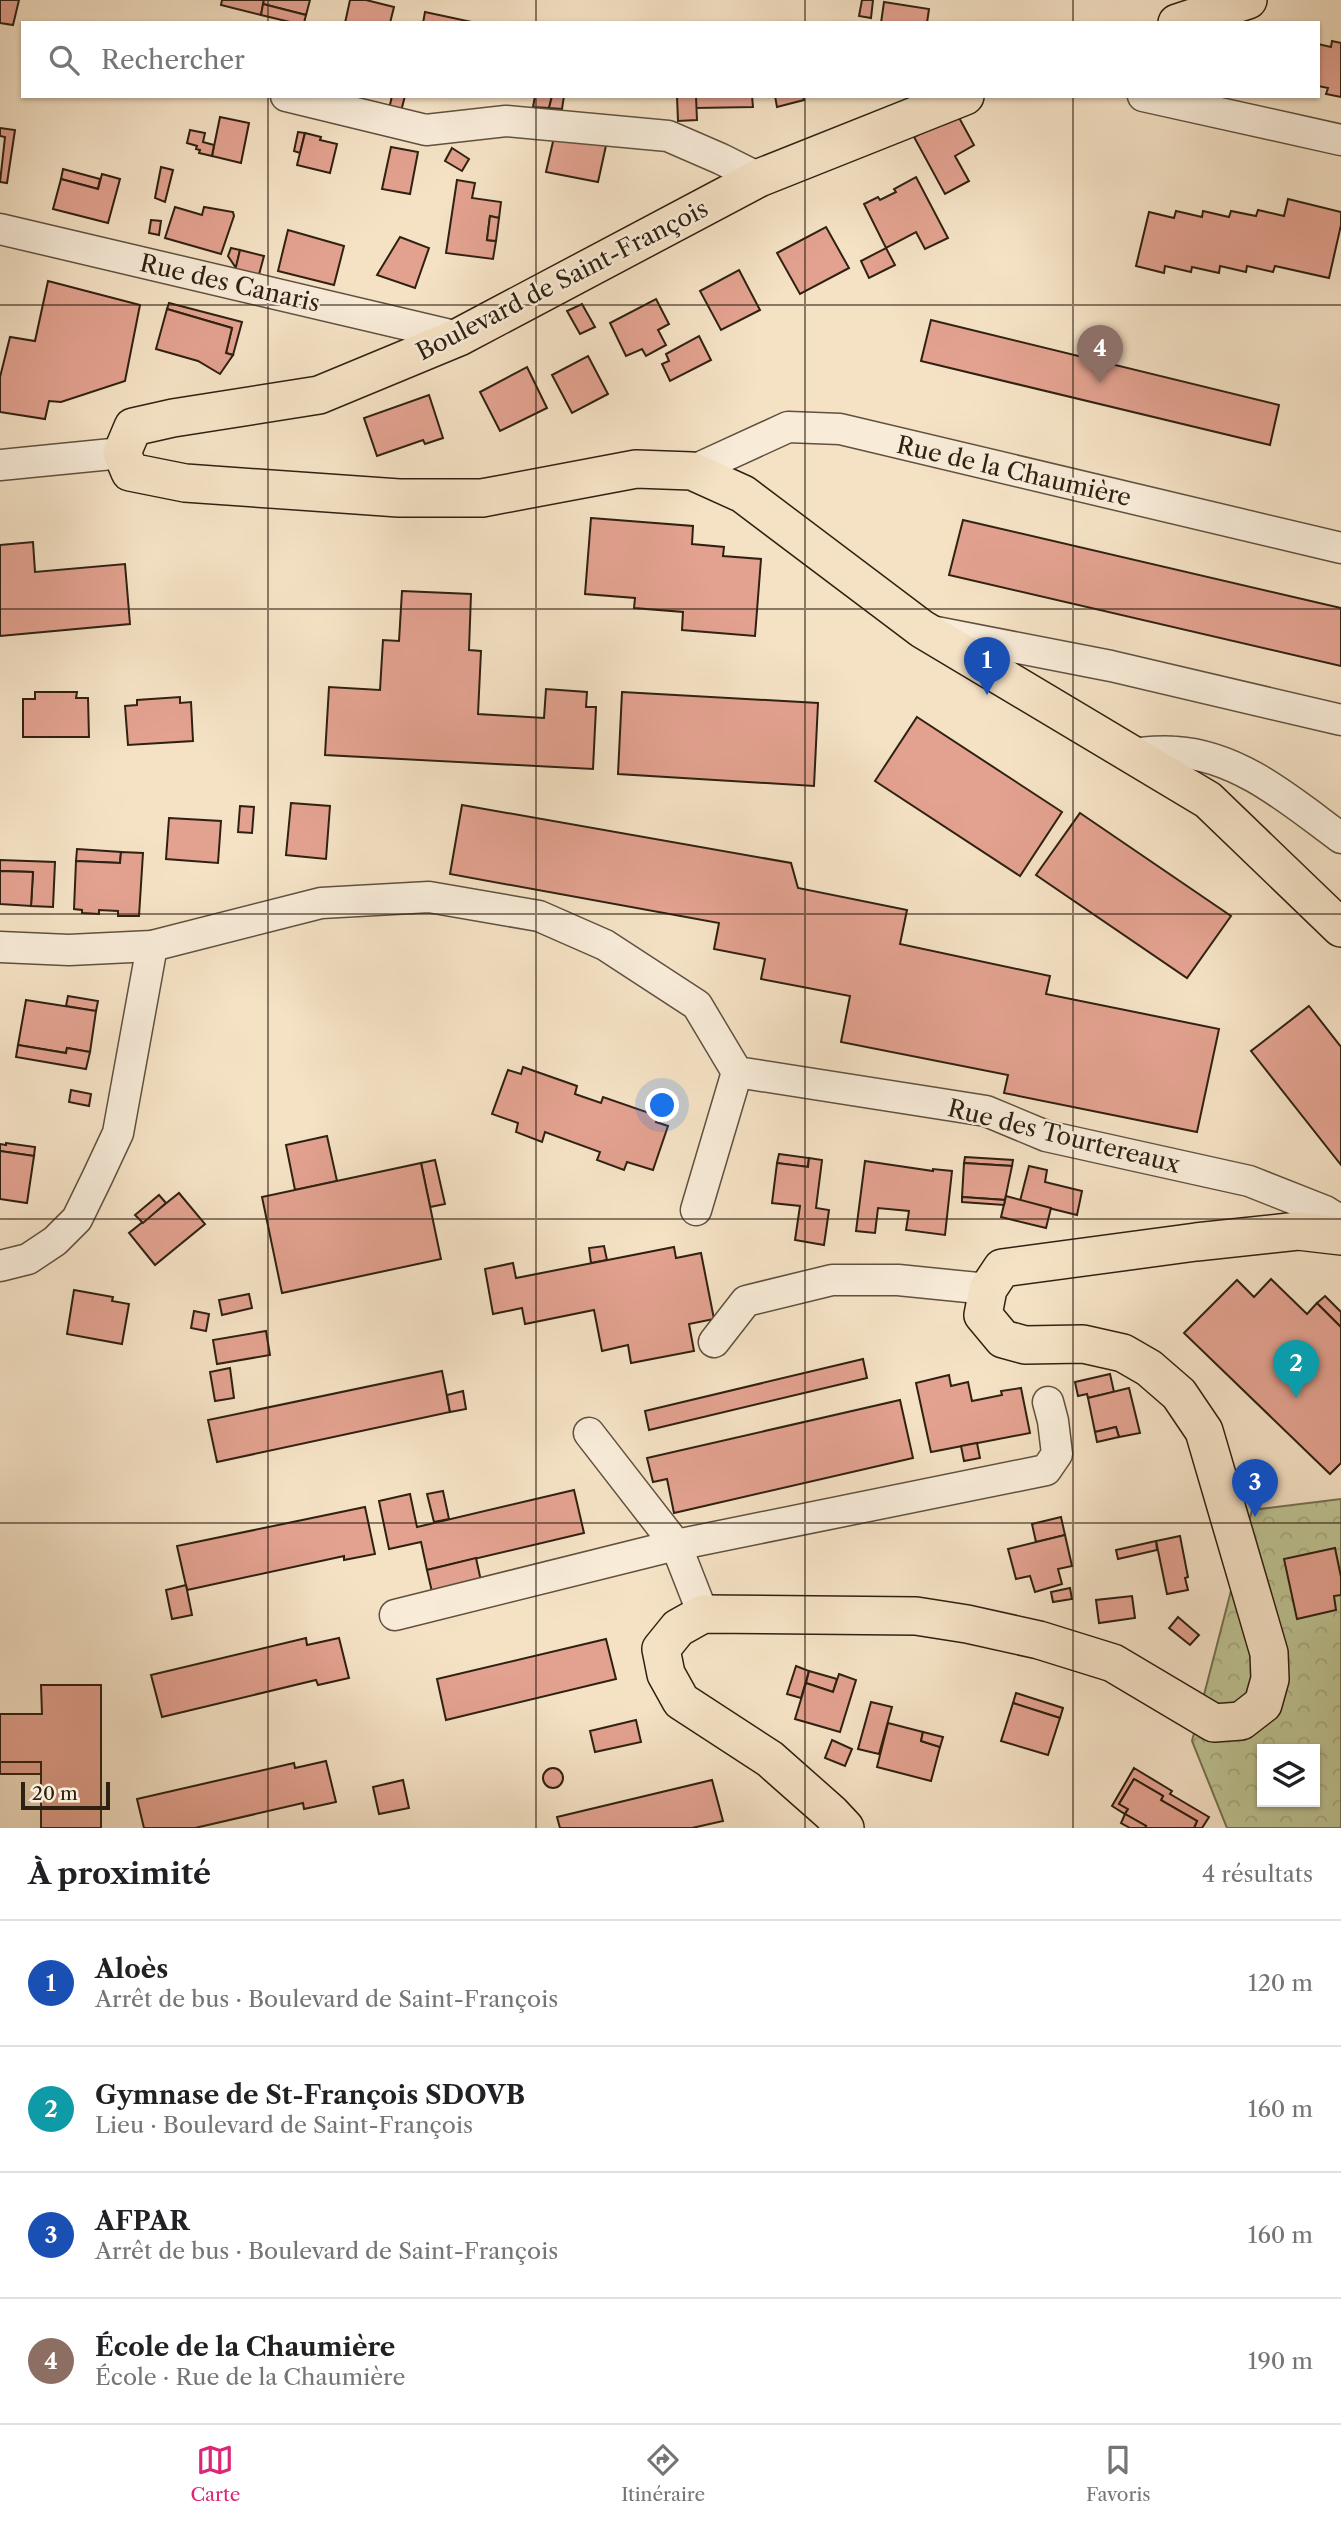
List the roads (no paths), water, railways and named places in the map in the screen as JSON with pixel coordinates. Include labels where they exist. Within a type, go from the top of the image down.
[{"type":"main road","points":[[1183,21],[1248,0]]},
{"type":"main road","name":"Boulevard de Saint-François","points":[[122,453],[133,427],[319,395],[459,337],[759,178],[960,98]]},
{"type":"main road","points":[[122,453],[130,472],[184,483],[399,498],[482,498],[636,469],[692,471],[744,494],[922,629],[1208,800],[1341,928]]},
{"type":"main road","points":[[845,1828],[831,1812],[770,1759],[681,1701],[666,1674],[662,1649],[678,1629],[703,1614],[916,1616],[1039,1640],[1113,1663],[1214,1723],[1241,1721],[1263,1704],[1270,1679],[1269,1653],[1204,1431],[1179,1394],[1149,1368],[1122,1353],[1083,1344],[1025,1345],[1003,1339],[983,1315],[988,1289],[1002,1268],[1298,1231],[1341,1236]]},
{"type":"street","points":[[294,98],[426,130],[506,121],[668,136],[759,178]]},
{"type":"street","points":[[1152,98],[1341,141]]},
{"type":"street","name":"Rue des Canaris","points":[[0,229],[459,337]]},
{"type":"street","name":"Rue de la Chaumière","points":[[692,471],[788,427],[840,429],[1341,548]]},
{"type":"street","points":[[0,465],[122,453]]},
{"type":"street","points":[[922,629],[1111,666],[1341,720]]},
{"type":"street","points":[[1127,754],[1177,751],[1226,763],[1274,788],[1341,838]]},
{"type":"street","points":[[0,947],[69,950],[152,946],[321,903],[429,897],[539,916],[605,945],[697,1004],[737,1072],[696,1210]]},
{"type":"street","points":[[0,1266],[28,1259],[55,1241],[77,1219],[97,1178],[118,1133],[152,946]]},
{"type":"street","name":"Rue des Tourtereaux","points":[[737,1072],[986,1111],[1046,1136],[1249,1181],[1325,1211],[1341,1221]]},
{"type":"street","points":[[714,1342],[746,1301],[832,1280],[898,1280],[988,1289]]},
{"type":"street","points":[[395,1615],[676,1545],[1046,1470],[1057,1454],[1048,1402]]},
{"type":"street","points":[[589,1433],[676,1545],[703,1614]]},
{"type":"place","name":"École de la Chaumière","points":[[1100,383]]},
{"type":"place","name":"Aloès","points":[[987,695]]},
{"type":"place","name":"Gymnase de St-François SDOVB","points":[[1296,1398]]},
{"type":"place","name":"AFPAR","points":[[1255,1517]]}]
